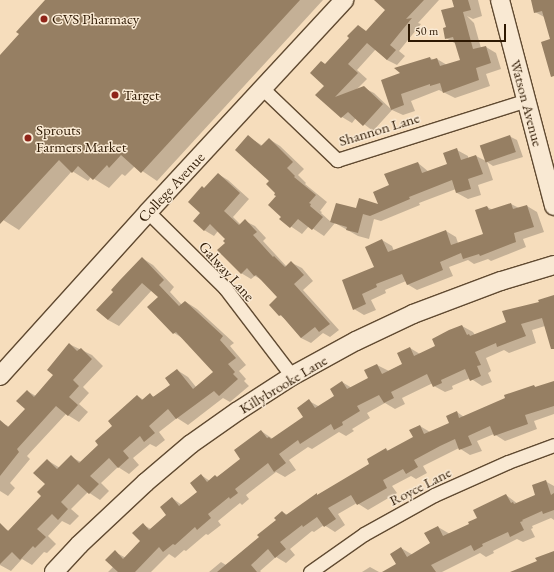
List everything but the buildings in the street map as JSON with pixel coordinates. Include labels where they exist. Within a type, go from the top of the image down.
[{"type":"street","name":"College Avenue","points":[[0,376],[148,212],[344,0]]},
{"type":"street","name":"Watson Avenue","points":[[500,0],[554,206]]},
{"type":"street","name":"Shannon Lane","points":[[263,89],[337,160],[527,100]]},
{"type":"street","name":"Galway Lane","points":[[148,212],[225,288],[292,376]]},
{"type":"street","name":"Killybrooke Lane","points":[[54,572],[78,545],[145,482],[190,444],[292,376],[356,341],[413,314],[502,281],[554,265]]},
{"type":"street","name":"Royce Lane","points":[[310,572],[364,534],[434,495],[508,462],[554,445]]},
{"type":"place","name":"CVS Pharmacy","points":[[44,19]]},
{"type":"place","name":"Target","points":[[115,95]]},
{"type":"place","name":"Sprouts Farmers Market","points":[[28,138]]}]
